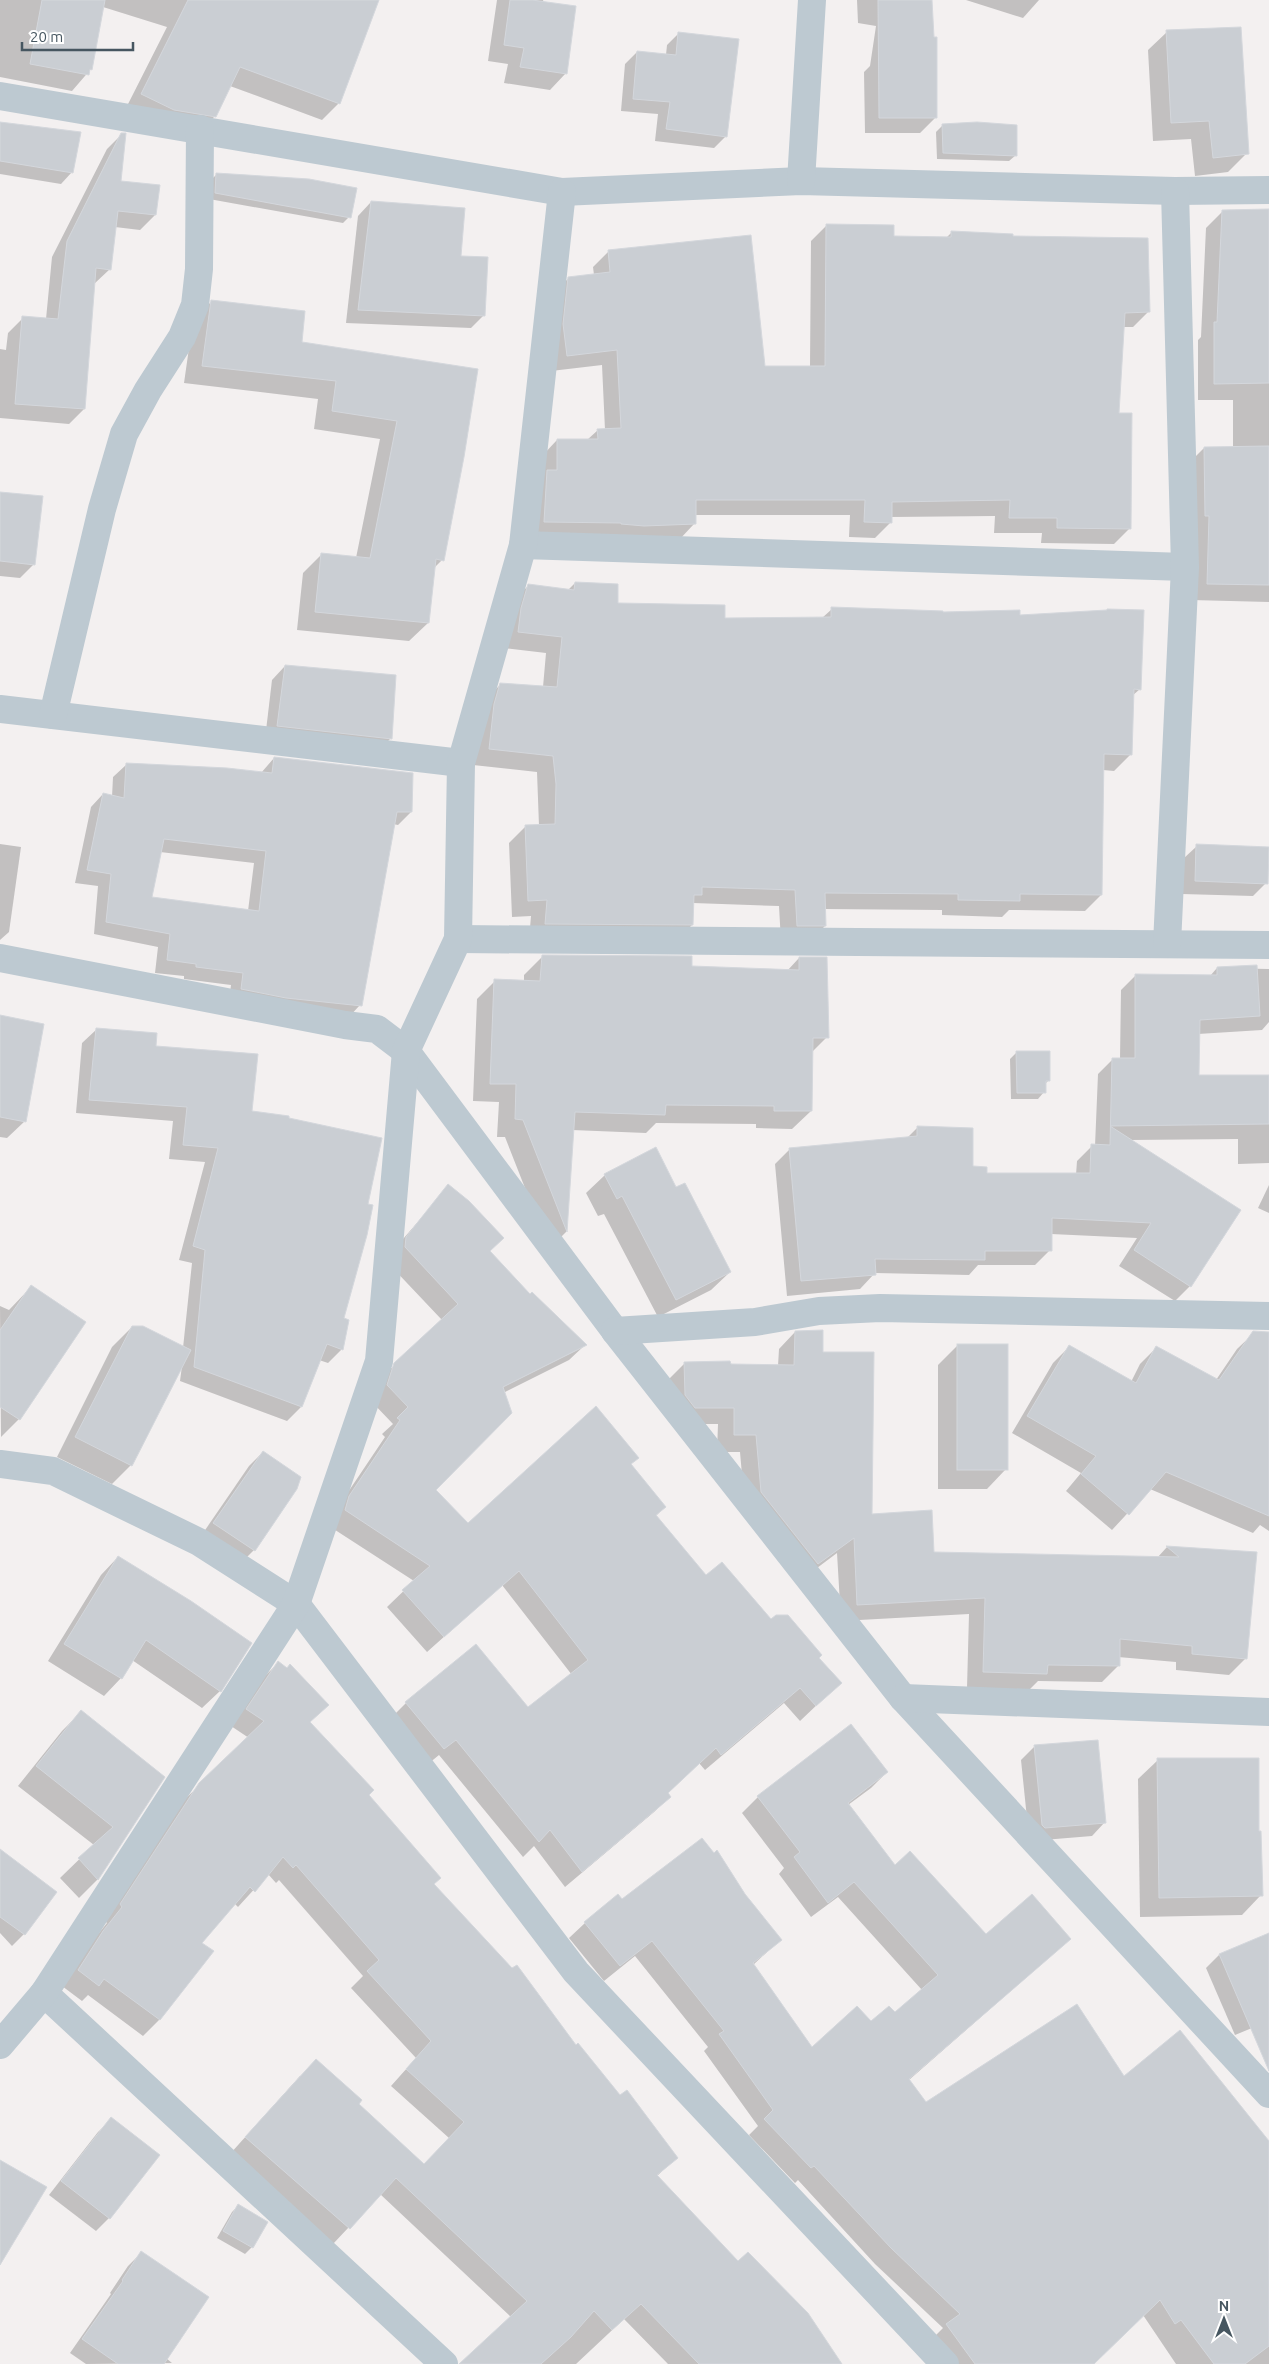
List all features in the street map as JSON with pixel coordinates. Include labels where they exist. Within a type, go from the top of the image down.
[{"type":"street","points":[[802,181],[812,0]]},
{"type":"street","points":[[0,96],[562,192],[802,181],[1175,190],[1269,190]]},
{"type":"street","points":[[53,715],[102,508],[124,434],[148,390],[182,337],[195,305],[199,268],[200,129]]},
{"type":"street","points":[[1167,944],[1185,567],[1175,190]]},
{"type":"street","points":[[0,2045],[44,1994],[296,1604],[379,1360],[406,1051],[458,939],[461,763],[522,545],[562,192]]},
{"type":"street","points":[[522,545],[1185,567]]},
{"type":"street","points":[[0,708],[461,763]]},
{"type":"street","points":[[458,939],[1269,945]]},
{"type":"street","points":[[0,958],[344,1025],[377,1029],[406,1051],[616,1331],[903,1698],[1269,2094]]},
{"type":"street","points":[[616,1331],[755,1322],[819,1312],[880,1308],[1269,1316]]},
{"type":"street","points":[[0,1464],[53,1471],[199,1542],[296,1604],[576,1972],[946,2364]]},
{"type":"street","points":[[903,1698],[1269,1712]]},
{"type":"street","points":[[44,1994],[444,2364]]},
{"type":"building","points":[[42,0],[105,0],[92,70],[90,69],[89,75],[30,64]]},
{"type":"building","points":[[188,0],[379,0],[340,104],[240,67],[216,117],[174,110],[141,94]]},
{"type":"building","points":[[510,0],[532,0],[576,6],[567,74],[520,67],[524,48],[504,45]]},
{"type":"building","points":[[878,0],[932,0],[934,37],[937,37],[937,118],[879,118]]},
{"type":"building","points":[[1241,27],[1249,154],[1213,158],[1209,121],[1171,123],[1166,30]]},
{"type":"building","points":[[678,32],[739,39],[727,137],[666,129],[670,102],[633,99],[637,51],[676,55]]},
{"type":"building","points":[[0,122],[81,132],[73,173],[0,161]]},
{"type":"building","points":[[977,122],[1017,125],[1017,156],[943,153],[942,124]]},
{"type":"building","points":[[121,133],[126,133],[121,181],[160,185],[156,215],[118,211],[111,270],[96,268],[85,409],[15,404],[22,316],[58,319],[67,241]]},
{"type":"building","points":[[216,173],[309,179],[357,188],[351,218],[215,193]]},
{"type":"building","points":[[371,201],[465,208],[461,256],[488,257],[485,316],[358,310]]},
{"type":"building","points":[[1269,209],[1269,383],[1214,384],[1214,322],[1217,322],[1222,210]]},
{"type":"building","points":[[826,224],[894,225],[894,236],[951,237],[951,231],[1013,234],[1013,236],[1148,238],[1150,312],[1125,313],[1119,413],[1132,413],[1131,529],[1057,528],[1057,518],[1009,518],[1010,500],[892,502],[892,523],[864,522],[865,500],[696,500],[696,524],[644,526],[621,523],[544,522],[547,470],[557,470],[557,439],[598,439],[597,429],[621,428],[617,350],[567,356],[563,324],[568,277],[610,272],[608,250],[751,235],[765,366],[825,366]]},
{"type":"building","points":[[211,300],[305,311],[302,342],[478,369],[464,457],[444,561],[436,559],[429,623],[315,612],[321,553],[370,558],[397,421],[332,411],[336,381],[202,366]]},
{"type":"building","points":[[1269,446],[1269,585],[1207,584],[1209,516],[1205,516],[1204,447]]},
{"type":"building","points":[[0,492],[43,496],[35,565],[0,561]]},
{"type":"building","points":[[575,582],[618,584],[618,603],[725,605],[725,618],[831,617],[831,607],[943,612],[1020,610],[1020,615],[1107,609],[1144,610],[1141,690],[1134,689],[1132,755],[1104,754],[1102,895],[1020,894],[1020,901],[958,900],[958,894],[825,893],[826,926],[797,926],[795,890],[702,887],[702,895],[694,895],[693,925],[545,924],[547,900],[528,901],[525,825],[555,824],[556,784],[553,756],[489,749],[494,704],[500,683],[557,687],[562,637],[518,632],[521,608],[528,584],[574,590]]},
{"type":"building","points":[[285,665],[396,675],[392,739],[277,726]]},
{"type":"building","points":[[274,757],[413,773],[412,812],[397,812],[362,1006],[286,998],[241,989],[243,973],[196,967],[196,964],[167,960],[170,934],[106,922],[111,874],[87,870],[103,793],[124,798],[126,763],[227,768],[272,773]],"holes":[[[164,839],[266,851],[259,911],[152,897]]]},
{"type":"building","points":[[1196,844],[1269,847],[1268,884],[1195,881]]},
{"type":"building","points":[[542,955],[692,956],[692,966],[799,970],[799,957],[827,957],[829,1038],[813,1038],[812,1111],[774,1111],[774,1106],[666,1105],[665,1115],[575,1112],[567,1232],[523,1120],[515,1119],[516,1084],[490,1084],[494,979],[540,981]]},
{"type":"building","points":[[1257,965],[1260,1016],[1200,1020],[1199,1075],[1269,1075],[1269,1124],[1110,1126],[1112,1058],[1135,1058],[1135,974],[1217,975],[1217,967]]},
{"type":"building","points":[[0,1015],[44,1024],[26,1122],[0,1117]]},
{"type":"building","points":[[96,1028],[157,1033],[156,1046],[258,1054],[252,1111],[289,1116],[289,1118],[382,1138],[368,1204],[373,1205],[367,1235],[344,1318],[349,1320],[343,1350],[327,1344],[302,1407],[194,1367],[205,1250],[193,1246],[218,1148],[183,1145],[187,1107],[89,1100]]},
{"type":"building","points":[[1016,1051],[1050,1051],[1050,1081],[1046,1081],[1046,1093],[1017,1093]]},
{"type":"building","points":[[917,1126],[973,1128],[973,1166],[987,1167],[987,1173],[1090,1173],[1091,1144],[1110,1145],[1110,1126],[1241,1210],[1191,1287],[1134,1250],[1151,1223],[1052,1218],[1052,1251],[985,1251],[985,1260],[875,1259],[876,1275],[801,1281],[789,1148],[917,1136]]},
{"type":"building","points":[[656,1147],[676,1187],[685,1183],[731,1272],[676,1300],[622,1196],[617,1199],[604,1174]]},
{"type":"building","points":[[448,1184],[469,1201],[504,1238],[490,1251],[530,1294],[532,1292],[587,1345],[503,1387],[512,1413],[436,1490],[468,1523],[596,1406],[639,1458],[631,1464],[666,1507],[656,1515],[706,1575],[722,1562],[771,1619],[776,1615],[788,1615],[822,1655],[819,1658],[842,1683],[816,1706],[800,1688],[721,1755],[716,1748],[668,1793],[671,1797],[582,1872],[550,1830],[539,1842],[456,1740],[444,1749],[405,1702],[476,1644],[528,1707],[588,1660],[519,1571],[444,1637],[402,1590],[430,1566],[345,1510],[349,1496],[400,1420],[397,1418],[408,1407],[387,1385],[394,1363],[458,1304],[405,1247],[406,1237]]},
{"type":"building","points":[[31,1285],[86,1322],[20,1420],[0,1407],[0,1330]]},
{"type":"building","points":[[132,1326],[143,1326],[191,1350],[132,1466],[75,1437]]},
{"type":"building","points":[[823,1330],[823,1352],[874,1352],[872,1514],[932,1510],[934,1552],[1179,1557],[1166,1546],[1257,1552],[1247,1659],[1192,1654],[1192,1646],[1120,1639],[1120,1666],[1048,1665],[1047,1674],[983,1672],[985,1598],[857,1605],[854,1538],[818,1564],[761,1492],[756,1435],[734,1435],[734,1408],[695,1408],[685,1395],[684,1362],[730,1361],[731,1364],[794,1365],[795,1331]]},
{"type":"building","points":[[1253,1331],[1269,1332],[1269,1516],[1166,1472],[1129,1515],[1081,1474],[1096,1456],[1027,1416],[1069,1345],[1136,1383],[1156,1346],[1219,1380]]},
{"type":"building","points":[[957,1344],[1008,1344],[1008,1470],[957,1470]]},
{"type":"building","points":[[263,1451],[301,1477],[297,1489],[255,1551],[213,1523]]},
{"type":"building","points":[[118,1556],[191,1601],[252,1643],[221,1692],[146,1640],[122,1679],[64,1644]]},
{"type":"building","points":[[278,1661],[287,1668],[290,1664],[329,1705],[310,1722],[374,1790],[369,1795],[441,1878],[434,1884],[512,1968],[517,1965],[576,2045],[578,2043],[620,2095],[627,2090],[678,2158],[657,2175],[738,2261],[748,2252],[808,2313],[842,2364],[699,2364],[641,2304],[612,2330],[594,2311],[571,2337],[541,2364],[459,2364],[527,2301],[396,2178],[350,2229],[245,2137],[316,2059],[362,2100],[359,2104],[424,2164],[464,2122],[406,2069],[431,2041],[367,1971],[379,1960],[296,1865],[293,1868],[283,1857],[255,1892],[250,1887],[202,1943],[214,1951],[160,2020],[104,1979],[99,1986],[78,1970],[103,1931],[122,1907],[120,1904],[199,1783],[264,1721],[246,1709]]},
{"type":"building","points":[[81,1710],[165,1777],[98,1880],[78,1858],[113,1827],[36,1766]]},
{"type":"building","points":[[851,1724],[888,1772],[848,1803],[895,1865],[910,1851],[986,1934],[1032,1894],[1071,1939],[909,2079],[926,2102],[1077,2004],[1124,2076],[1180,2030],[1269,2141],[1269,2346],[1245,2364],[1214,2364],[1181,2320],[1175,2324],[1160,2300],[1094,2364],[975,2364],[946,2324],[960,2314],[891,2248],[814,2166],[811,2168],[764,2119],[773,2110],[719,2034],[724,2031],[652,1941],[620,1966],[584,1922],[618,1894],[622,1899],[702,1838],[714,1853],[717,1850],[745,1894],[782,1940],[753,1963],[812,2047],[857,2006],[871,2021],[889,2006],[895,2012],[938,1975],[854,1882],[828,1903],[794,1857],[800,1852],[757,1796]]},
{"type":"building","points":[[1098,1740],[1106,1823],[1045,1828],[1042,1825],[1034,1745]]},
{"type":"building","points":[[1157,1758],[1259,1758],[1259,1831],[1261,1831],[1263,1896],[1159,1898]]},
{"type":"building","points":[[0,1849],[57,1892],[25,1935],[0,1917]]},
{"type":"building","points":[[1269,1933],[1269,2071],[1219,1954]]},
{"type":"building","points":[[111,2117],[160,2155],[110,2219],[61,2181]]},
{"type":"building","points":[[0,2160],[47,2187],[0,2265]]},
{"type":"building","points":[[238,2204],[268,2222],[253,2248],[223,2231]]},
{"type":"building","points":[[141,2251],[209,2297],[164,2364],[118,2364],[82,2339],[123,2281]]}]
